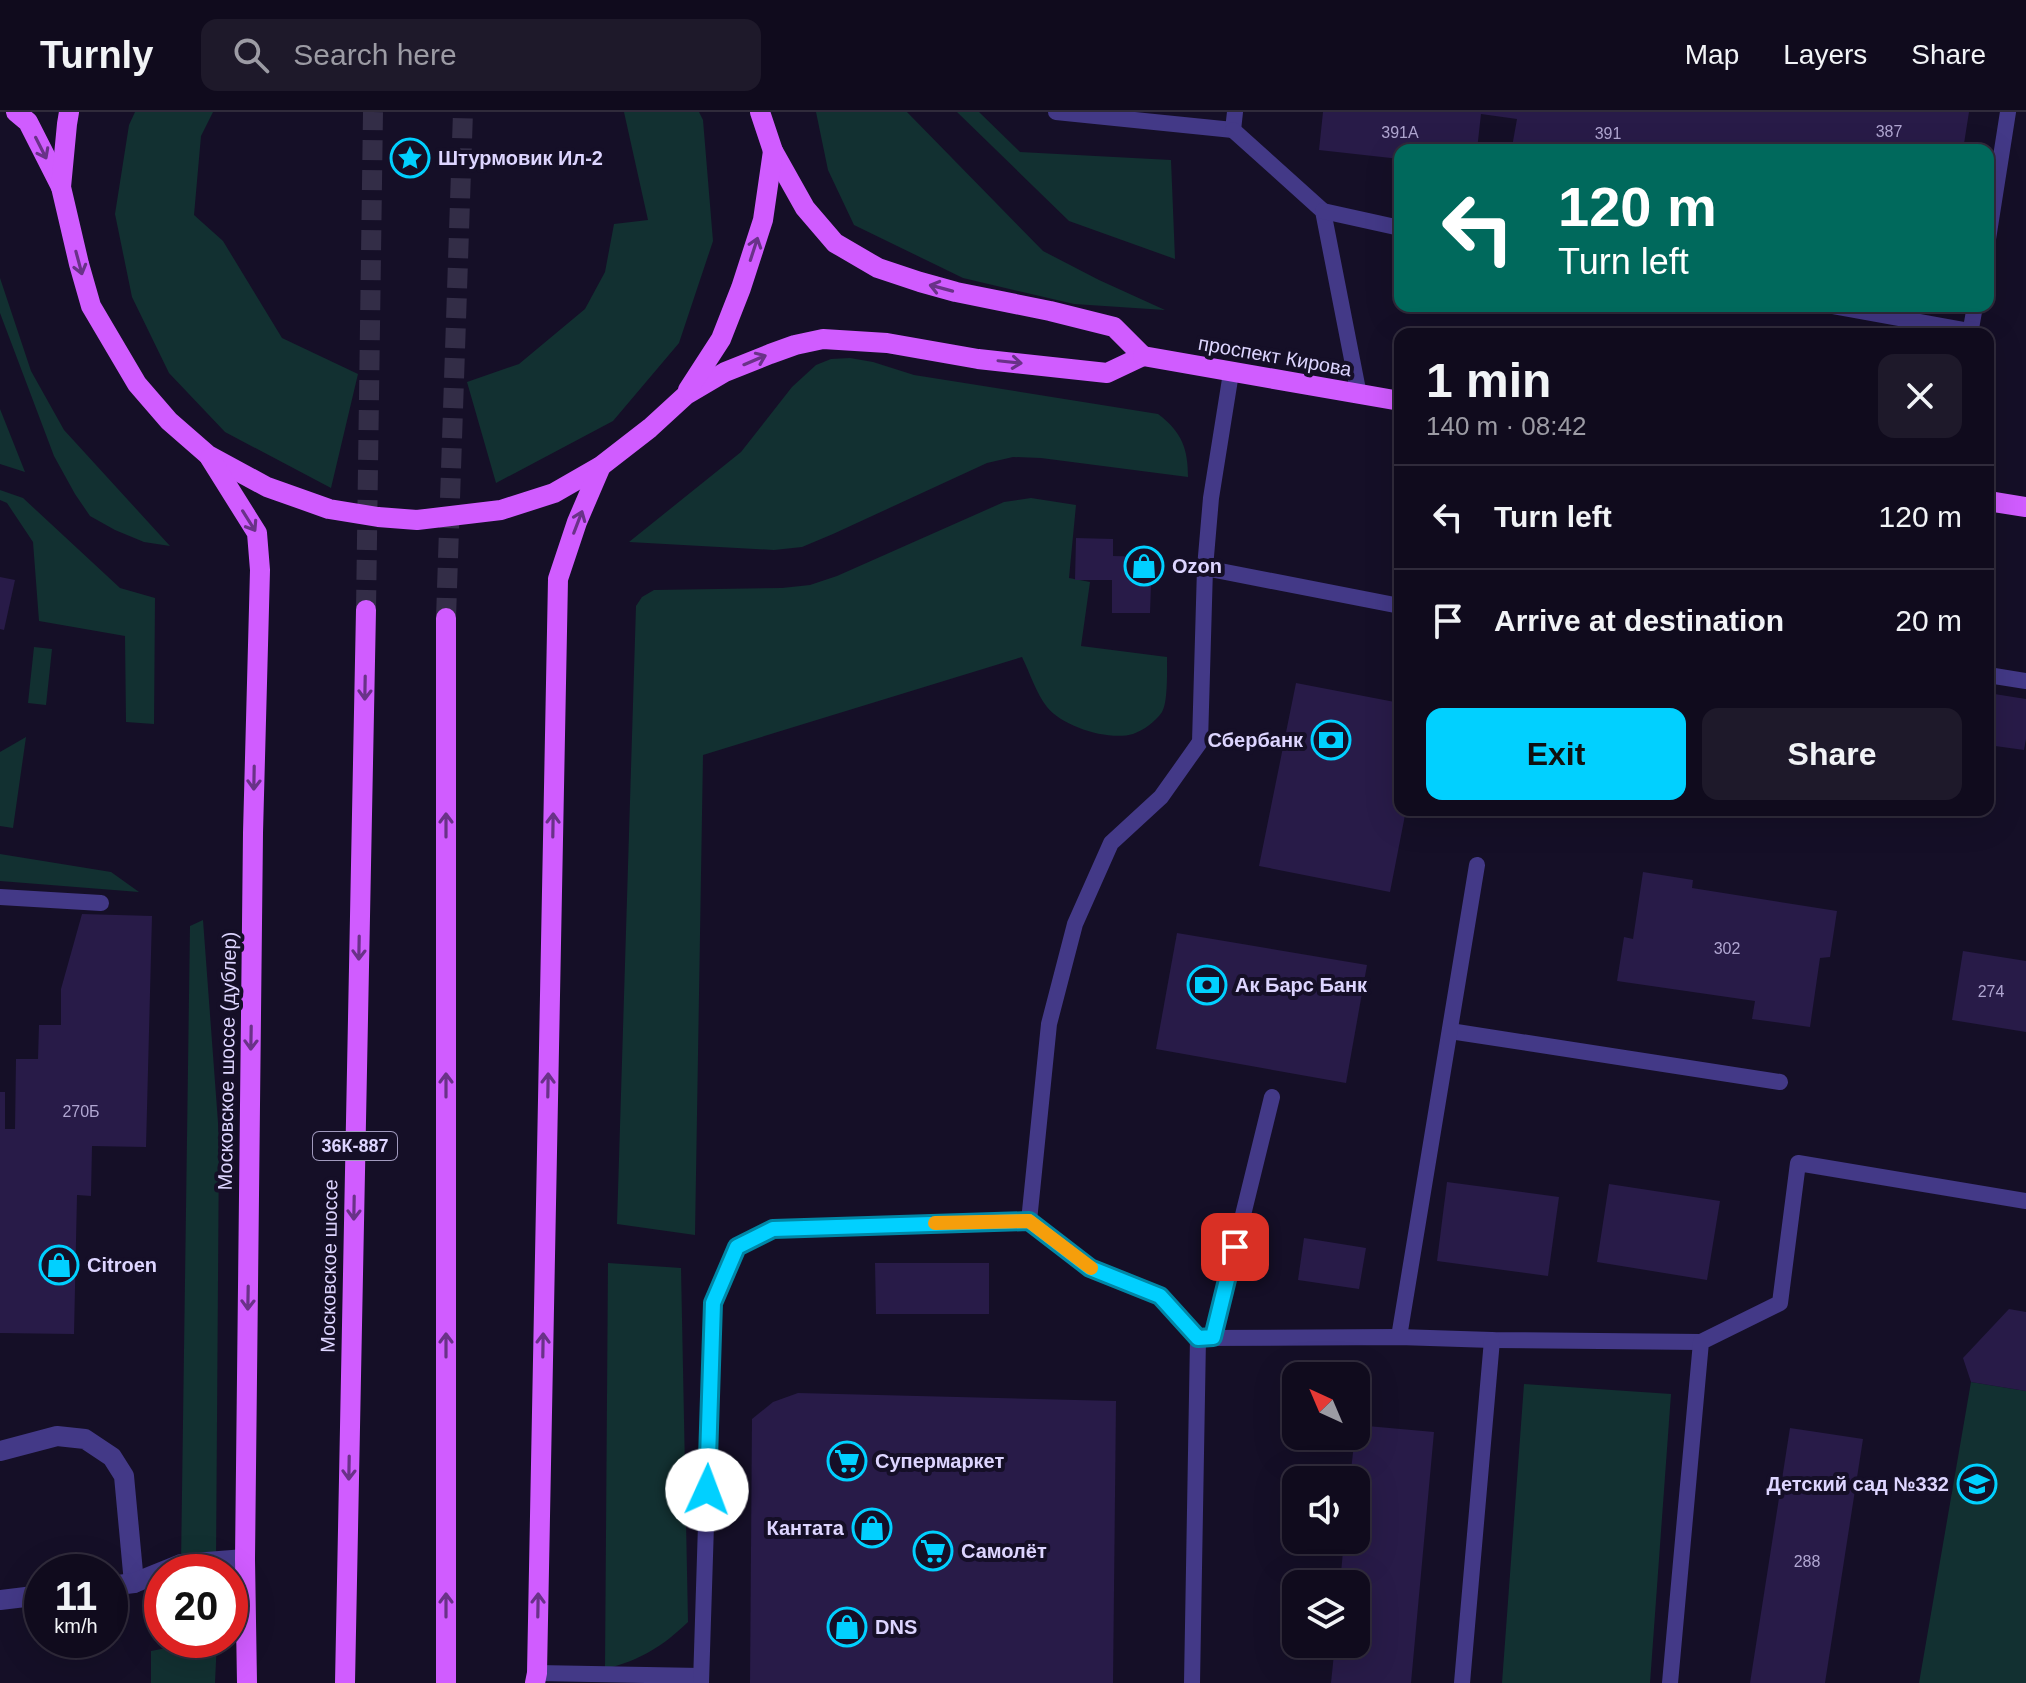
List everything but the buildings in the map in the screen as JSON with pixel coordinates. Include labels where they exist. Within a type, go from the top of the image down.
[{"type":"main road","points":[[16,112],[28,122],[61,187],[91,306],[137,384],[169,421],[208,455],[267,487],[329,509],[417,520],[501,510],[554,493],[601,466],[686,395],[725,372],[795,345],[823,339],[887,343],[978,359],[1107,373],[1143,356],[1114,327],[956,292],[878,268],[835,243],[805,208],[773,151],[760,112]]},
{"type":"main road","points":[[61,187],[69,112]]},
{"type":"main road","points":[[686,395],[721,339],[741,288],[763,220],[773,151]]},
{"type":"main road","name":"проспект Кирова","points":[[1143,356],[1394,400]]},
{"type":"main road","name":"Московское шоссе (дублер)","points":[[208,455],[257,533],[260,570],[253,833],[245,1554]]},
{"type":"main road","points":[[536,1678],[558,579],[577,522],[601,466]]},
{"type":"main road","points":[[1994,502],[2026,507]]},
{"type":"main road","name":"Московское шоссе","points":[[345,1683],[366,610]]},
{"type":"main road","points":[[446,618],[446,1683]]},
{"type":"main road","name":"Московское шоссе (дублер)","points":[[247,1658],[247,1683]]},
{"type":"street","points":[[0,1451],[57,1436],[85,1439],[112,1457],[124,1476],[134,1583]]},
{"type":"street","points":[[128,1584],[144,1579]]},
{"type":"street","points":[[0,1600],[24,1597]]},
{"type":"lane","points":[[1056,112],[1105,114],[1233,130],[1323,211],[1394,227]]},
{"type":"lane","points":[[1233,130],[1235,112]]},
{"type":"lane","points":[[1994,201],[2008,112]]},
{"type":"lane","points":[[1323,211],[1359,395]]},
{"type":"lane","points":[[1864,312],[1949,328]]},
{"type":"lane","points":[[1029,1221],[1049,1024],[1075,924],[1111,843],[1161,797],[1200,742],[1205,568],[1211,498],[1231,373]]},
{"type":"lane","points":[[1205,568],[1394,605]]},
{"type":"lane","points":[[1994,676],[2026,681]]},
{"type":"lane","points":[[1399,1337],[1477,865]]},
{"type":"lane","points":[[0,897],[101,903]]},
{"type":"lane","points":[[1450,1031],[1780,1082]]},
{"type":"lane","points":[[1192,1683],[1206,1338],[1272,1097]]},
{"type":"lane","points":[[536,1678],[701,1679],[713,1303],[737,1247],[773,1229],[1029,1221],[1090,1268],[1160,1296],[1206,1338],[1399,1337],[1701,1342],[1780,1303],[1798,1163],[2026,1201]]},
{"type":"lane","points":[[1462,1683],[1492,1340]]},
{"type":"lane","points":[[1670,1683],[1701,1342]]},
{"type":"green space","points":[[135,112],[213,112],[201,136],[194,215],[223,241],[282,338],[358,374],[331,488],[225,432],[169,373],[132,297],[115,214],[129,125]]},
{"type":"green space","points":[[624,112],[699,112],[703,120],[713,241],[679,343],[613,421],[496,483],[467,382],[519,364],[585,309],[605,272],[614,224],[648,220]]},
{"type":"green space","points":[[816,112],[907,112],[1043,251],[1165,310],[1074,304],[963,278],[854,225],[828,170]]},
{"type":"green space","points":[[957,112],[979,112],[1020,152],[1171,160],[1175,259],[1069,221]]},
{"type":"green space","points":[[0,278],[31,371],[64,430],[170,546],[144,542],[115,530],[90,516],[75,494],[54,456],[0,313]]},
{"type":"green space","points":[[850,358],[914,375],[1158,414],[1182,442],[1188,477],[1013,457],[987,463],[802,547],[774,550],[629,542],[741,452],[792,387],[816,365],[831,359]]},
{"type":"green space","points":[[0,409],[25,472],[0,464]]},
{"type":"green space","points":[[0,490],[23,498],[120,588],[155,598],[154,724],[126,722],[125,636],[39,621],[33,542],[7,503],[0,500]]},
{"type":"green space","points":[[1031,498],[1076,505],[1069,578],[1090,582],[1081,646],[1167,657],[1162,712],[1145,728],[1133,734],[1112,736],[1087,731],[1064,721],[1047,707],[1022,657],[703,755],[695,1235],[617,1224],[636,606],[642,597],[654,590],[810,585],[1004,502]]},
{"type":"green space","points":[[34,647],[52,649],[46,705],[28,703]]},
{"type":"green space","points":[[26,737],[13,828],[0,826],[0,752]]},
{"type":"green space","points":[[0,854],[111,872],[139,892],[0,881]]},
{"type":"green space","points":[[203,920],[219,1136],[216,1554],[181,1554],[190,926]]},
{"type":"green space","points":[[608,1263],[681,1268],[688,1622],[650,1652],[605,1669]]},
{"type":"green space","name":"Детский сад №332","points":[[1971,1382],[2026,1391],[2026,1683],[1919,1683]]},
{"type":"green space","points":[[1524,1384],[1671,1394],[1650,1683],[1502,1683]]},
{"type":"green space","points":[[151,1658],[216,1658],[215,1683],[151,1683]]},
{"type":"tunnel","points":[[366,610],[373,112]]},
{"type":"tunnel","points":[[446,618],[463,112]]},
{"type":"slow traffic","points":[[935,1223],[1029,1221],[1091,1268]]},
{"type":"place","name":"Штурмовик Ил-2","points":[[410,158]]},
{"type":"place","name":"Ozon","points":[[1144,566]]},
{"type":"place","name":"Сбербанк","points":[[1331,740]]},
{"type":"place","name":"Ак Барс Банк","points":[[1207,985]]},
{"type":"place","name":"Citroen","points":[[59,1265]]},
{"type":"place","name":"Супермаркет","points":[[847,1461]]},
{"type":"place","name":"Детский сад №332","points":[[1977,1484]]},
{"type":"place","name":"Кантата","points":[[872,1528]]},
{"type":"place","name":"Самолёт","points":[[933,1551]]},
{"type":"place","name":"DNS","points":[[847,1627]]},
{"type":"route","points":[[707,1490],[713,1303],[737,1247],[773,1229],[1029,1221],[1090,1268],[1160,1296],[1198,1338],[1213,1337],[1235,1247]]}]
